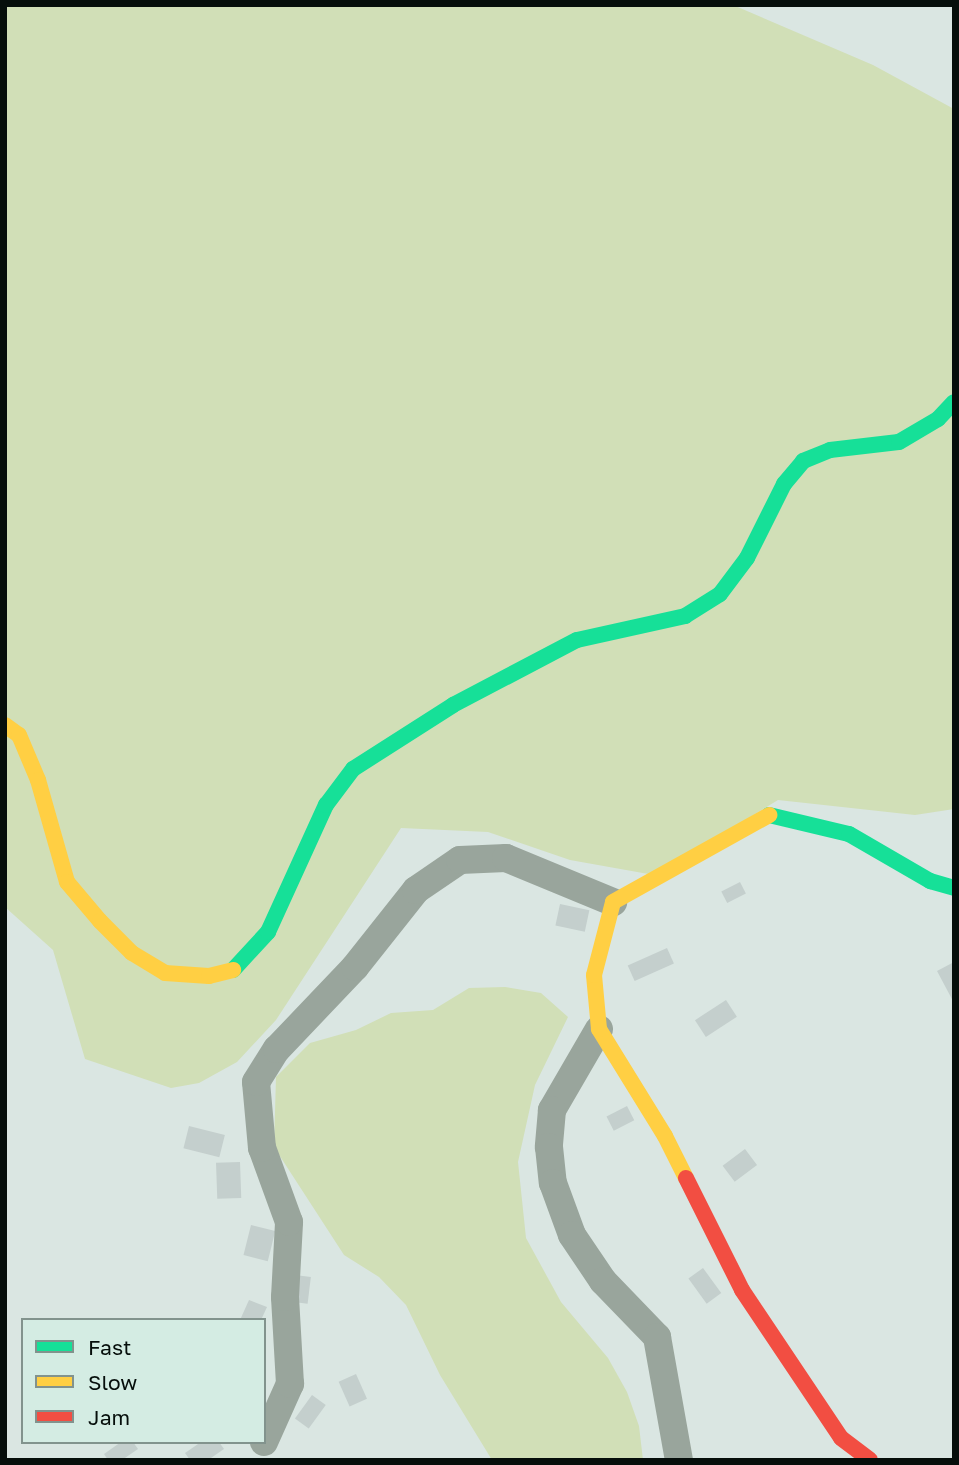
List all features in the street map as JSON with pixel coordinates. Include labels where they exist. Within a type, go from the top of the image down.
[{"type":"street","points":[[5,725],[19,735],[38,780],[67,882],[100,921],[132,953],[165,974],[209,976],[237,969],[268,932],[326,805],[353,769],[453,705],[576,640],[685,616],[720,594],[747,558],[779,493],[803,461],[830,450],[899,442],[938,419],[954,402]]},
{"type":"street","points":[[870,1460],[841,1438],[743,1290],[665,1136],[600,1029],[594,975],[613,902],[770,815],[849,834],[930,881],[954,888]]},
{"type":"street","points":[[266,1438],[290,1384],[285,1297],[289,1222],[262,1148],[256,1082],[277,1049],[355,967],[416,890],[460,860],[506,858],[613,902]]},
{"type":"street","points":[[600,1029],[552,1110],[549,1147],[553,1183],[572,1235],[603,1281],[657,1337],[679,1460]]},
{"type":"street","points":[[256,1460],[263,1444]]},
{"type":"green space","points":[[5,5],[733,5],[873,65],[954,109],[954,809],[915,815],[778,800],[654,875],[570,860],[488,832],[401,828],[276,1020],[237,1062],[199,1083],[171,1088],[85,1059],[53,950],[5,907]]},
{"type":"green space","points":[[505,987],[541,993],[568,1017],[535,1085],[518,1162],[526,1238],[561,1302],[608,1358],[627,1392],[639,1426],[643,1460],[492,1460],[440,1375],[406,1305],[379,1277],[344,1255],[274,1147],[276,1077],[310,1043],[356,1030],[391,1013],[433,1010],[469,988]]},
{"type":"building","points":[[740,882],[746,894],[727,903],[721,892]]},
{"type":"building","points":[[560,904],[589,910],[585,932],[555,926]]},
{"type":"building","points":[[667,948],[674,964],[635,981],[628,965]]},
{"type":"building","points":[[954,962],[954,1003],[937,971]]},
{"type":"building","points":[[726,1000],[737,1017],[706,1037],[695,1020]]},
{"type":"building","points":[[627,1106],[634,1120],[614,1131],[607,1116]]},
{"type":"building","points":[[189,1126],[225,1135],[219,1157],[183,1148]]},
{"type":"building","points":[[745,1149],[757,1165],[735,1182],[723,1166]]},
{"type":"building","points":[[240,1162],[241,1198],[217,1199],[216,1163]]},
{"type":"building","points":[[251,1225],[275,1231],[268,1261],[244,1255]]},
{"type":"building","points":[[703,1268],[721,1293],[707,1304],[688,1279]]},
{"type":"building","points":[[295,1275],[311,1277],[308,1304],[292,1302]]},
{"type":"building","points":[[249,1300],[267,1307],[262,1318],[241,1318]]},
{"type":"building","points":[[356,1374],[367,1399],[350,1406],[339,1382]]},
{"type":"building","points":[[312,1395],[326,1405],[309,1428],[295,1418]]},
{"type":"building","points":[[118,1444],[134,1444],[138,1449],[122,1460],[108,1460],[104,1454]]},
{"type":"building","points":[[198,1444],[220,1444],[224,1449],[208,1460],[190,1460],[185,1453]]},
{"type":"traffic: fast","points":[[233,970],[268,932],[326,805],[353,769],[453,705],[577,640],[685,616],[720,594],[747,558],[784,484],[803,461],[830,450],[899,442],[938,419],[954,402]]},
{"type":"traffic: fast","points":[[769,815],[849,834],[930,881],[954,888]]},
{"type":"traffic: slow","points":[[5,725],[19,735],[38,780],[67,882],[100,921],[132,953],[165,973],[209,976],[233,970]]},
{"type":"traffic: slow","points":[[686,1178],[665,1136],[599,1029],[594,975],[613,902],[769,815]]},
{"type":"traffic: jam","points":[[686,1178],[742,1290],[841,1438],[870,1460]]}]
